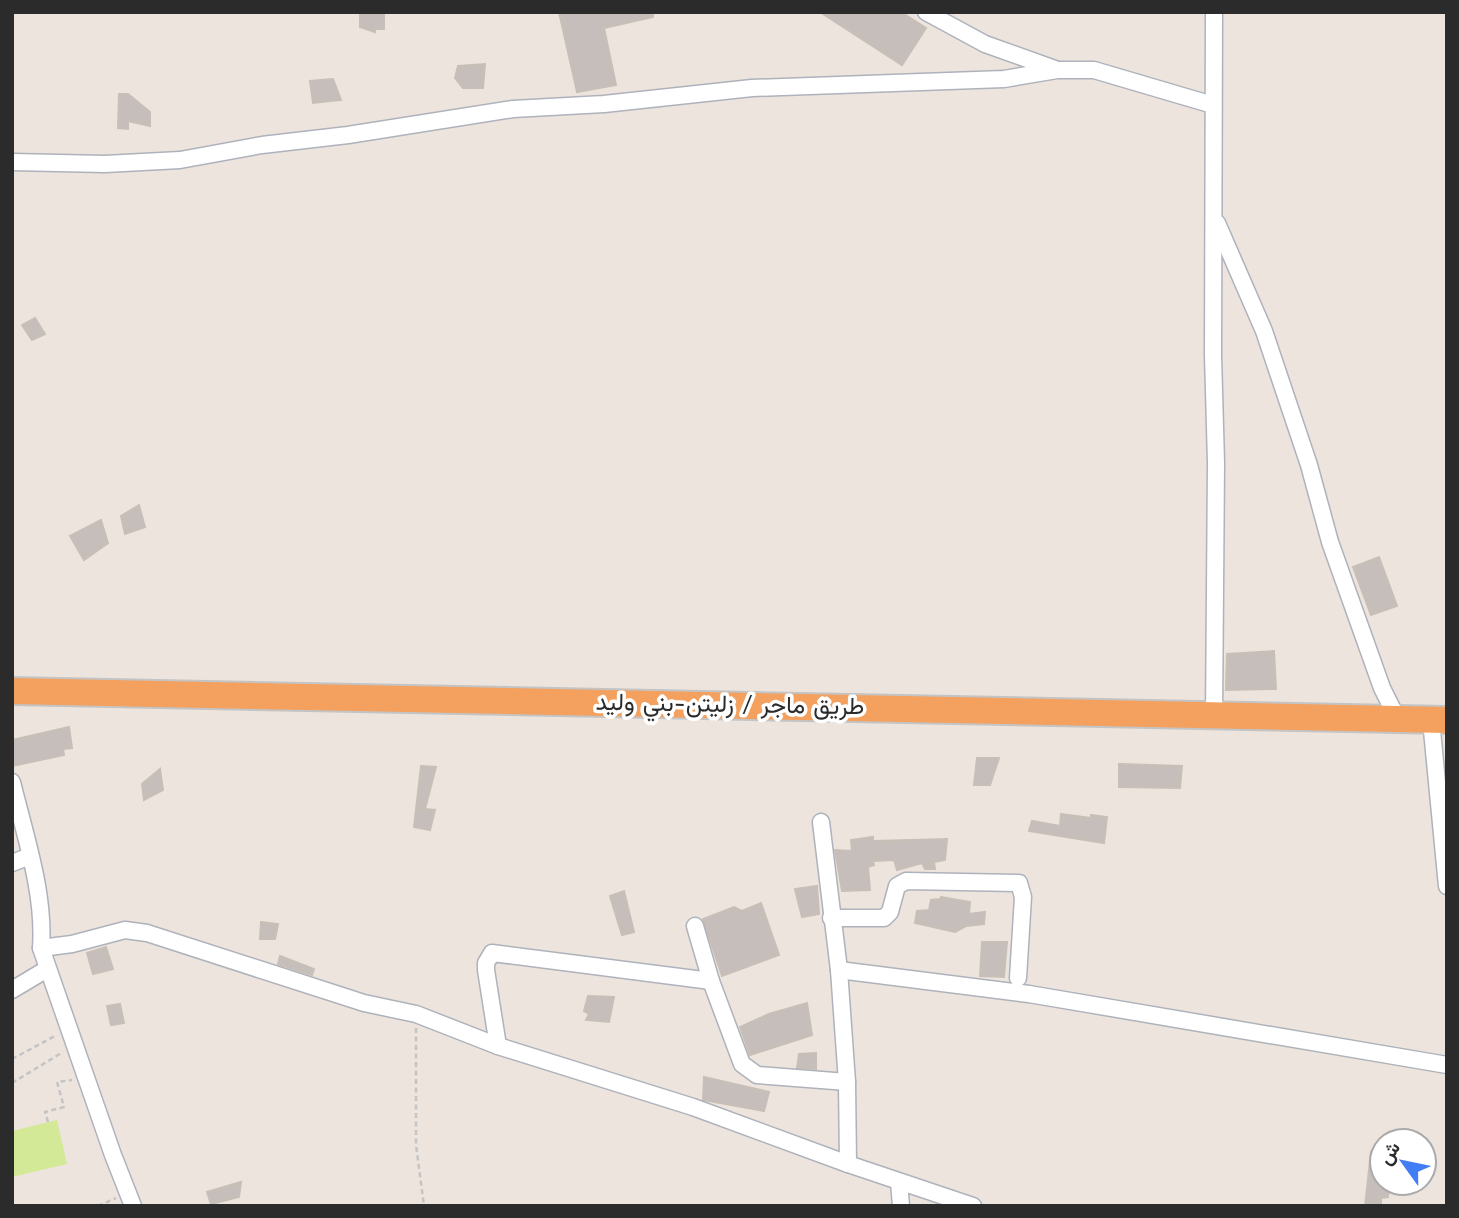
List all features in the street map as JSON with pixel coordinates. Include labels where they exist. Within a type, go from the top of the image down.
[{"type":"highway","name":"طريق ماجر / زليتن-بني وليد","points":[[12,691],[1439,720]]},
{"type":"street","points":[[926,12],[985,44],[1057,70]]},
{"type":"street","points":[[1213,12],[1213,355],[1216,491],[1214,716]]},
{"type":"street","points":[[12,162],[105,164],[180,160],[261,145],[348,135],[513,109],[604,104],[752,88],[1004,79],[1057,70],[1094,69],[1213,105]]},
{"type":"street","points":[[1214,216],[1264,331],[1309,466],[1330,542],[1382,688],[1398,720]]},
{"type":"street","points":[[1439,720],[1447,886]]},
{"type":"street","points":[[12,782],[43,922],[41,948],[131,1200]]},
{"type":"street","points":[[821,822],[839,970],[848,1164]]},
{"type":"street","points":[[12,863],[30,856]]},
{"type":"street","points":[[831,918],[884,918],[890,912],[897,887],[906,881],[1019,883],[1023,897],[1018,978]]},
{"type":"street","points":[[695,926],[711,981],[742,1064],[757,1076],[846,1082]]},
{"type":"street","points":[[41,948],[72,944],[125,930],[147,933],[364,1003],[416,1014],[498,1046],[693,1107],[973,1206]]},
{"type":"street","points":[[498,1046],[486,970],[486,963],[492,953],[711,981]]},
{"type":"street","points":[[12,990],[47,969]]},
{"type":"street","points":[[839,970],[1029,994],[1447,1065]]},
{"type":"street","points":[[899,1182],[901,1206]]},
{"type":"path","points":[[416,1014],[416,1145],[424,1206]]},
{"type":"path","points":[[12,1059],[68,1029]]},
{"type":"path","points":[[12,1083],[75,1045]]},
{"type":"path","points":[[48,1122],[45,1112],[64,1107],[57,1082]]},
{"type":"path","points":[[97,1206],[131,1200]]},
{"type":"green space","points":[[57,1120],[67,1164],[12,1177],[12,1131]]},
{"type":"building","points":[[360,12],[384,12],[384,29],[375,29],[375,32],[360,27]]},
{"type":"building","points":[[559,12],[653,12],[653,17],[604,28],[616,85],[577,92]]},
{"type":"building","points":[[820,12],[901,12],[926,28],[902,65]]},
{"type":"building","points":[[485,64],[483,88],[463,88],[455,78],[458,66]]},
{"type":"building","points":[[333,79],[341,100],[313,103],[310,81]]},
{"type":"building","points":[[119,94],[128,94],[150,112],[150,126],[128,121],[128,129],[118,128]]},
{"type":"building","points":[[35,318],[45,334],[32,340],[22,325]]},
{"type":"building","points":[[139,505],[145,527],[125,534],[121,516]]},
{"type":"building","points":[[101,520],[108,543],[84,560],[70,536]]},
{"type":"building","points":[[1379,557],[1397,606],[1371,615],[1353,567]]},
{"type":"building","points":[[1274,651],[1276,689],[1226,690],[1227,654]]},
{"type":"building","points":[[69,727],[72,748],[63,749],[64,755],[12,766],[12,740]]},
{"type":"building","points":[[977,758],[999,758],[990,785],[974,785]]},
{"type":"building","points":[[1119,764],[1182,766],[1180,788],[1119,787]]},
{"type":"building","points":[[421,766],[436,767],[425,809],[435,810],[430,830],[414,827]]},
{"type":"building","points":[[160,769],[163,790],[144,800],[142,784]]},
{"type":"building","points":[[1061,814],[1107,817],[1104,843],[1029,831],[1032,821],[1060,826]]},
{"type":"building","points":[[873,837],[873,841],[947,839],[945,860],[934,862],[935,869],[925,869],[922,863],[897,870],[894,860],[873,861],[874,865],[868,867],[870,890],[842,891],[835,850],[852,851],[851,840]]},
{"type":"building","points":[[817,886],[819,914],[802,917],[795,889]]},
{"type":"building","points":[[624,891],[634,932],[622,935],[610,896]]},
{"type":"building","points":[[941,897],[970,902],[969,914],[985,912],[984,924],[966,926],[955,932],[915,923],[917,911],[929,910],[931,900]]},
{"type":"building","points":[[761,903],[779,955],[722,976],[703,919],[734,907],[742,911]]},
{"type":"building","points":[[261,922],[278,924],[275,939],[260,939]]},
{"type":"building","points":[[982,942],[1007,942],[1004,977],[980,976]]},
{"type":"building","points":[[106,947],[113,969],[93,974],[87,953]]},
{"type":"building","points":[[280,956],[314,969],[312,975],[278,964]]},
{"type":"building","points":[[588,996],[614,997],[609,1022],[586,1020],[589,1014],[584,1011]]},
{"type":"building","points":[[807,1003],[812,1035],[750,1055],[740,1027],[769,1014]]},
{"type":"building","points":[[120,1004],[124,1023],[111,1025],[107,1006]]},
{"type":"building","points":[[816,1053],[816,1069],[797,1068],[799,1054]]},
{"type":"building","points":[[704,1077],[769,1092],[764,1111],[703,1100]]},
{"type":"building","points":[[1368,1179],[1368,1197],[1388,1197],[1381,1198],[1381,1206],[1365,1206]]},
{"type":"building","points":[[241,1182],[239,1197],[211,1204],[207,1192]]}]
